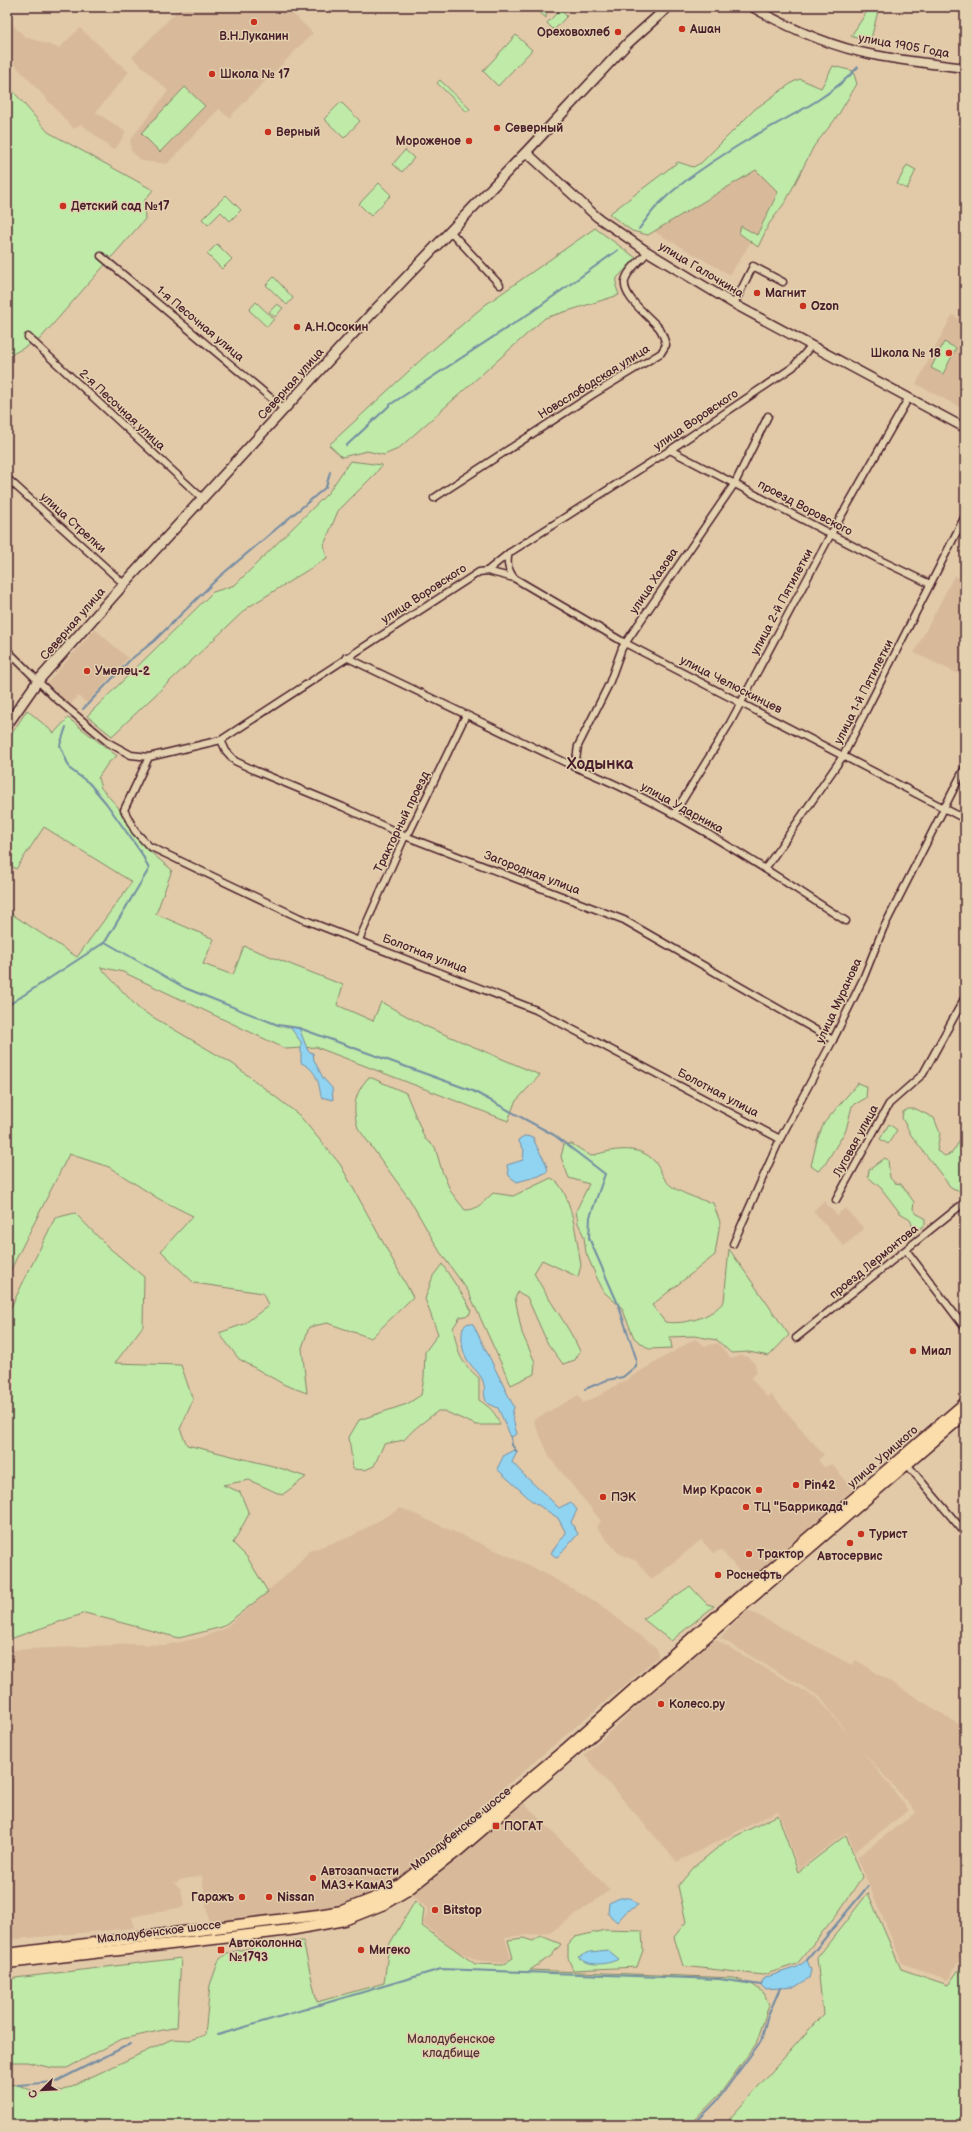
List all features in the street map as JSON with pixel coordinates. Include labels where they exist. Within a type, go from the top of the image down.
[{"type":"highway","name":"улица Урицкого","points":[[675,1658],[904,1461],[965,1403]]},
{"type":"highway","name":"улица Урицкого","points":[[904,1461],[965,1414]]},
{"type":"highway","name":"Малодубенское шоссе","points":[[7,1954],[318,1916],[342,1911],[380,1896],[401,1884],[454,1842],[675,1658]]},
{"type":"highway","name":"Малодубенское шоссе","points":[[7,1963],[290,1930],[344,1920],[365,1913],[406,1891],[460,1850],[675,1658]]},
{"type":"main road","name":"Северная улица","points":[[7,725],[37,682],[124,584],[450,230],[637,34],[658,7]]},
{"type":"main road","name":"Северная улица","points":[[637,34],[668,7]]},
{"type":"street","name":"улица 1905 Года","points":[[752,7],[771,18],[810,35],[853,50],[874,55],[965,68]]},
{"type":"street","name":"улица Галочкина","points":[[526,152],[597,217],[648,252],[734,304],[908,399],[965,428]]},
{"type":"street","points":[[450,230],[500,285]]},
{"type":"street","name":"Новослободская улица","points":[[434,498],[592,395],[661,353],[666,345],[663,336],[658,328],[626,292],[625,281],[630,272],[648,252]]},
{"type":"street","name":"1-я Песочная улица","points":[[101,256],[284,409]]},
{"type":"street","points":[[734,304],[753,266],[783,282]]},
{"type":"street","name":"2-я Песочная улица","points":[[28,337],[202,498]]},
{"type":"street","name":"улица Воровского","points":[[7,650],[37,682],[109,743],[132,755],[149,757],[221,740],[479,572],[488,571],[509,553],[670,450],[793,367],[811,346]]},
{"type":"street","name":"улица 2-й Пятилетки","points":[[674,814],[730,723],[831,534],[908,399]]},
{"type":"street","name":"улица Хазова","points":[[575,767],[578,746],[610,684],[625,644],[735,483],[768,416]]},
{"type":"street","name":"проезд Воровского","points":[[670,450],[930,584]]},
{"type":"street","name":"улица Стрелки","points":[[7,478],[124,584]]},
{"type":"street","name":"улица 1-й Пятилетки","points":[[765,869],[843,756],[965,516]]},
{"type":"street","points":[[509,553],[507,560],[508,570],[514,578]]},
{"type":"street","name":"улица Челюскинцев","points":[[488,571],[514,578],[625,644],[965,819]]},
{"type":"street","name":"улица Ударника","points":[[346,658],[575,767],[602,778],[674,814],[846,920]]},
{"type":"street","name":"Тракторный проезд","points":[[359,940],[405,836],[410,831],[466,714]]},
{"type":"street","name":"Загородная улица","points":[[221,740],[226,751],[236,761],[405,836],[624,920],[833,1040]]},
{"type":"street","name":"Болотная улица","points":[[149,757],[124,810],[135,831],[149,846],[300,918],[536,1010],[780,1139]]},
{"type":"street","name":"улица Муранова","points":[[733,1244],[780,1139],[833,1040],[863,979],[883,929],[965,766]]},
{"type":"street","name":"Луговая улица","points":[[836,1200],[889,1104],[922,1074],[965,997]]},
{"type":"street","name":"проезд Лермонтова","points":[[796,1338],[965,1202]]},
{"type":"street","points":[[906,1250],[965,1328]]},
{"type":"street","points":[[904,1461],[965,1533]]},
{"type":"shaded area","name":"Школа № 17","points":[[181,7],[286,7],[313,33],[229,118],[219,109],[167,164],[142,161],[131,151],[130,140],[168,91],[132,57]]},
{"type":"shaded area","points":[[7,20],[26,37],[59,48],[80,28],[129,72],[96,112],[126,132],[117,147],[113,150],[81,124],[74,129],[7,56]]},
{"type":"shaded area","points":[[756,170],[778,192],[757,235],[741,226],[739,233],[751,242],[730,275],[653,231]]},
{"type":"shaded area","name":"Школа № 18","points":[[952,315],[965,322],[965,410],[916,384]]},
{"type":"shaded area","points":[[954,576],[965,581],[965,677],[914,653]]},
{"type":"shaded area","name":"Умелец-2","points":[[95,629],[128,658],[87,703],[78,696],[70,705],[46,684]]},
{"type":"shaded area","points":[[824,1201],[837,1215],[845,1208],[864,1229],[844,1246],[813,1211]]},
{"type":"shaded area","points":[[695,1339],[705,1346],[718,1343],[731,1359],[741,1355],[748,1357],[755,1364],[757,1372],[752,1378],[756,1384],[767,1397],[771,1394],[824,1455],[818,1460],[824,1467],[832,1464],[853,1489],[768,1565],[746,1579],[721,1550],[713,1553],[701,1540],[652,1580],[636,1561],[618,1553],[596,1527],[601,1521],[550,1458],[533,1420],[579,1395],[583,1403],[598,1396]]},
{"type":"shaded area","points":[[401,1508],[531,1566],[597,1602],[658,1650],[658,1657],[474,1813],[422,1861],[388,1885],[360,1899],[325,1910],[209,1925],[202,1876],[184,1879],[174,1883],[181,1889],[184,1907],[132,1917],[134,1928],[7,1940],[7,1650],[134,1644],[165,1645],[199,1638],[224,1629],[294,1568],[309,1551],[350,1537]]},
{"type":"shaded area","points":[[748,1610],[852,1665],[856,1660],[965,1728],[965,1950],[948,1980],[902,1963],[857,1857],[916,1812],[860,1748],[909,1810],[854,1852],[847,1832],[799,1869],[778,1811],[677,1862],[584,1755],[713,1638],[819,1699],[851,1738],[820,1697],[720,1638]]},
{"type":"shaded area","points":[[524,1803],[610,1890],[550,1933],[505,1937],[511,1958],[502,1963],[476,1960],[457,1951],[423,1924],[428,1909],[412,1895]]},
{"type":"green space","points":[[534,7],[546,7],[546,18]]},
{"type":"green space","points":[[870,7],[879,7],[870,43],[851,36]]},
{"type":"green space","points":[[560,10],[567,16],[554,30],[547,23]]},
{"type":"green space","points":[[516,35],[532,50],[498,86],[483,71]]},
{"type":"green space","points":[[833,66],[853,71],[857,84],[837,117],[814,146],[786,201],[769,224],[758,247],[739,233],[741,226],[757,235],[778,192],[756,170],[648,235],[632,231],[609,214],[678,162],[693,167],[701,163],[755,109],[793,82],[800,79],[821,88]]},
{"type":"green space","points":[[440,80],[470,109],[467,112],[437,83]]},
{"type":"green space","points":[[7,84],[48,132],[153,190],[144,201],[145,219],[40,339],[7,357]]},
{"type":"green space","points":[[185,87],[205,106],[160,152],[141,133]]},
{"type":"green space","points":[[341,102],[360,121],[344,138],[324,119]]},
{"type":"green space","points":[[405,150],[414,158],[402,172],[393,164]]},
{"type":"green space","points":[[907,165],[916,170],[907,189],[897,184]]},
{"type":"green space","points":[[379,183],[391,195],[371,216],[359,204]]},
{"type":"green space","points":[[226,195],[241,210],[230,221],[221,212],[208,225],[202,219]]},
{"type":"green space","points":[[595,228],[636,258],[617,278],[616,286],[619,295],[545,318],[398,449],[384,455],[367,451],[342,457],[329,445],[424,357],[485,305]]},
{"type":"green space","points":[[217,244],[232,259],[222,269],[207,254]]},
{"type":"green space","points":[[274,277],[293,298],[287,305],[266,285]]},
{"type":"green space","points":[[256,302],[274,319],[267,327],[249,310]]},
{"type":"green space","points":[[277,304],[283,308],[275,317],[269,312]]},
{"type":"green space","points":[[944,342],[956,348],[943,374],[931,368]]},
{"type":"green space","points":[[350,461],[382,465],[338,511],[324,545],[327,558],[247,608],[112,736],[87,716],[213,592],[235,585],[328,493]]},
{"type":"green space","points":[[27,710],[54,733],[68,718],[117,756],[108,763],[98,778],[101,788],[118,807],[131,830],[148,850],[172,870],[156,914],[214,939],[203,964],[233,975],[244,946],[343,985],[337,1005],[373,1021],[381,1002],[425,1026],[540,1075],[515,1102],[508,1121],[316,1047],[286,1049],[123,972],[100,967],[139,1009],[233,1064],[299,1115],[340,1164],[413,1297],[371,1338],[327,1323],[309,1327],[302,1348],[307,1393],[285,1385],[239,1359],[219,1333],[244,1324],[268,1306],[263,1293],[194,1283],[161,1251],[193,1216],[159,1199],[109,1167],[69,1154],[7,1277],[7,911],[77,957],[132,882],[44,827],[16,869],[7,863],[7,741]]},
{"type":"green space","points":[[368,1078],[372,1078],[406,1093],[425,1139],[435,1147],[442,1171],[451,1192],[465,1210],[477,1207],[493,1193],[513,1196],[551,1178],[558,1183],[569,1204],[575,1231],[581,1265],[578,1277],[542,1260],[534,1273],[580,1351],[575,1360],[563,1364],[548,1344],[527,1297],[518,1292],[515,1298],[522,1333],[535,1362],[534,1374],[511,1385],[468,1291],[440,1252],[410,1200],[358,1128],[355,1114],[357,1096]]},
{"type":"green space","points":[[858,1083],[867,1087],[866,1098],[852,1106],[846,1130],[824,1166],[818,1171],[811,1166],[817,1140],[824,1123]]},
{"type":"green space","points":[[908,1109],[916,1109],[934,1118],[940,1133],[937,1151],[945,1156],[952,1153],[961,1139],[965,1141],[964,1193],[952,1189],[911,1135],[902,1118],[903,1112]]},
{"type":"green space","points":[[889,1124],[897,1130],[888,1144],[880,1139]]},
{"type":"green space","points":[[564,1144],[572,1144],[591,1156],[615,1150],[633,1150],[641,1152],[649,1156],[655,1162],[664,1178],[671,1186],[689,1195],[713,1203],[720,1222],[715,1255],[652,1305],[665,1322],[672,1323],[697,1319],[719,1307],[724,1301],[729,1249],[789,1335],[769,1356],[749,1352],[731,1353],[717,1340],[694,1336],[670,1337],[672,1348],[649,1349],[634,1338],[622,1308],[604,1292],[586,1253],[584,1237],[578,1223],[576,1211],[589,1184],[569,1178],[561,1157]]},
{"type":"green space","points":[[885,1158],[888,1160],[890,1178],[895,1183],[901,1184],[914,1202],[913,1209],[917,1214],[925,1218],[925,1225],[917,1230],[913,1228],[910,1219],[900,1213],[881,1188],[868,1177],[869,1170]]},
{"type":"green space","points":[[75,1213],[107,1246],[144,1277],[143,1326],[115,1363],[181,1365],[193,1400],[180,1429],[187,1445],[277,1467],[306,1477],[282,1495],[249,1480],[223,1485],[240,1492],[249,1514],[233,1543],[247,1557],[268,1592],[222,1627],[179,1638],[85,1613],[7,1640],[7,1315],[55,1218]]},
{"type":"green space","points":[[442,1264],[471,1310],[469,1315],[460,1317],[453,1328],[460,1356],[472,1372],[479,1378],[479,1400],[492,1410],[500,1425],[476,1425],[444,1411],[438,1411],[416,1428],[404,1440],[384,1444],[374,1466],[365,1470],[353,1469],[349,1437],[359,1420],[407,1404],[421,1395],[424,1378],[425,1352],[438,1334],[425,1299],[433,1276]]},
{"type":"green space","points":[[690,1586],[707,1604],[714,1606],[671,1641],[643,1619]]},
{"type":"green space","points":[[778,1815],[798,1872],[846,1835],[862,1877],[840,1910],[797,1964],[763,1975],[683,1966],[674,1937],[686,1922],[678,1886],[695,1866],[726,1841]]},
{"type":"green space","points":[[868,1893],[901,1969],[948,1985],[965,1961],[965,2125],[724,2125],[823,2014],[817,1958]]},
{"type":"green space","name":"Малодубенское кладбище","points":[[415,1901],[424,1909],[422,1926],[475,1964],[502,1965],[513,1958],[508,1940],[523,1938],[533,1941],[541,1936],[561,1944],[551,1956],[530,1970],[734,1978],[753,1985],[764,1993],[769,2005],[756,2044],[720,2094],[690,2125],[7,2125],[7,2084],[18,2085],[41,2094],[61,2091],[172,2039],[190,2040],[205,2035],[210,1985],[219,1960],[227,1953],[274,1943],[303,1941],[317,2002],[384,1983],[389,1945]]},
{"type":"green space","points":[[605,1930],[642,1931],[643,1950],[637,1967],[573,1970],[568,1958],[568,1944],[575,1937]]},
{"type":"green space","points":[[181,1958],[177,2027],[122,2039],[67,2068],[52,2068],[27,2062],[7,2062],[7,1979]]},
{"type":"water","points":[[290,1027],[299,1028],[308,1051],[313,1053],[314,1060],[323,1078],[332,1088],[333,1100],[321,1097],[316,1077],[310,1069],[301,1063],[301,1042]]},
{"type":"water","points":[[524,1136],[533,1137],[548,1171],[539,1176],[517,1182],[509,1176],[507,1165],[523,1160],[524,1150],[518,1140]]},
{"type":"water","points":[[468,1323],[473,1324],[514,1407],[512,1415],[517,1434],[511,1437],[498,1408],[487,1403],[483,1381],[464,1353],[462,1331],[463,1327]]},
{"type":"water","points":[[514,1450],[517,1452],[512,1462],[529,1480],[559,1508],[571,1502],[577,1510],[571,1522],[578,1534],[557,1558],[551,1553],[566,1533],[558,1518],[532,1501],[497,1469],[504,1455]]},
{"type":"water","points":[[620,1898],[630,1898],[638,1905],[626,1912],[617,1922],[608,1914],[609,1903]]},
{"type":"water","points":[[608,1950],[619,1959],[609,1963],[592,1964],[578,1957],[590,1952]]},
{"type":"water","points":[[807,1960],[811,1970],[809,1978],[795,1987],[765,1989],[761,1985],[764,1978],[797,1967]]},
{"type":"waterway","points":[[639,229],[659,204],[694,175],[743,142],[809,106],[835,88],[858,67]]},
{"type":"waterway","points":[[346,446],[391,404],[530,313],[618,250]]},
{"type":"waterway","points":[[83,709],[130,660],[154,641],[219,577],[326,487],[330,472]]},
{"type":"waterway","points":[[66,727],[60,745],[70,769],[89,783],[106,803],[142,854],[149,869],[105,942],[185,988],[278,1025],[299,1028],[473,1091],[554,1135],[605,1174],[590,1217],[589,1238],[618,1304],[636,1358],[636,1366],[623,1377],[607,1380],[585,1389]]},
{"type":"waterway","points":[[7,1006],[105,942]]},
{"type":"waterway","points":[[511,1437],[512,1445],[517,1452]]},
{"type":"waterway","points":[[807,1960],[868,1886]]},
{"type":"waterway","points":[[218,2035],[441,1969],[719,1979],[761,1985]]},
{"type":"waterway","points":[[693,2125],[717,2101],[761,2041],[767,2018],[780,1988]]},
{"type":"waterway","points":[[18,2085],[55,2082],[130,2044]]},
{"type":"place","name":"В.Н.Луканин","points":[[254,22]]},
{"type":"place","name":"Ашан","points":[[682,29]]},
{"type":"place","name":"Ореховохлеб","points":[[618,32]]},
{"type":"place","name":"Школа № 17","points":[[212,74]]},
{"type":"place","name":"Северный","points":[[497,128]]},
{"type":"place","name":"Верный","points":[[268,132]]},
{"type":"place","name":"Мороженое","points":[[469,141]]},
{"type":"place","name":"Детский сад №17","points":[[63,206]]},
{"type":"place","name":"Магнит","points":[[757,293]]},
{"type":"place","name":"Ozon","points":[[803,306]]},
{"type":"place","name":"А.Н.Осокин","points":[[297,327]]},
{"type":"place","name":"Школа № 18","points":[[949,353]]},
{"type":"place","name":"Умелец-2","points":[[87,671]]},
{"type":"place","name":"Миал","points":[[913,1351]]},
{"type":"place","name":"Pin42","points":[[796,1485]]},
{"type":"place","name":"Мир Красок","points":[[759,1490]]},
{"type":"place","name":"ПЭК","points":[[603,1497]]},
{"type":"place","name":"ТЦ \"Баррикада\"","points":[[746,1507]]},
{"type":"place","name":"Турист","points":[[861,1534]]},
{"type":"place","name":"Автосервис","points":[[850,1543]]},
{"type":"place","name":"Трактор","points":[[749,1554]]},
{"type":"place","name":"Роснефть","points":[[718,1575]]},
{"type":"place","name":"Колесо.ру","points":[[661,1704]]},
{"type":"place","name":"ПОГАТ","points":[[496,1826]]},
{"type":"place","name":"Автозапчасти МАЗ+КамАЗ","points":[[313,1878]]},
{"type":"place","name":"Гаражъ","points":[[242,1897]]},
{"type":"place","name":"Nissan","points":[[269,1897]]},
{"type":"place","name":"Bitstop","points":[[435,1910]]},
{"type":"place","name":"Автоколонна №1793","points":[[221,1950]]},
{"type":"place","name":"Мигеко","points":[[361,1950]]},
{"type":"district","name":"Ходынка","points":[[600,764]]}]
